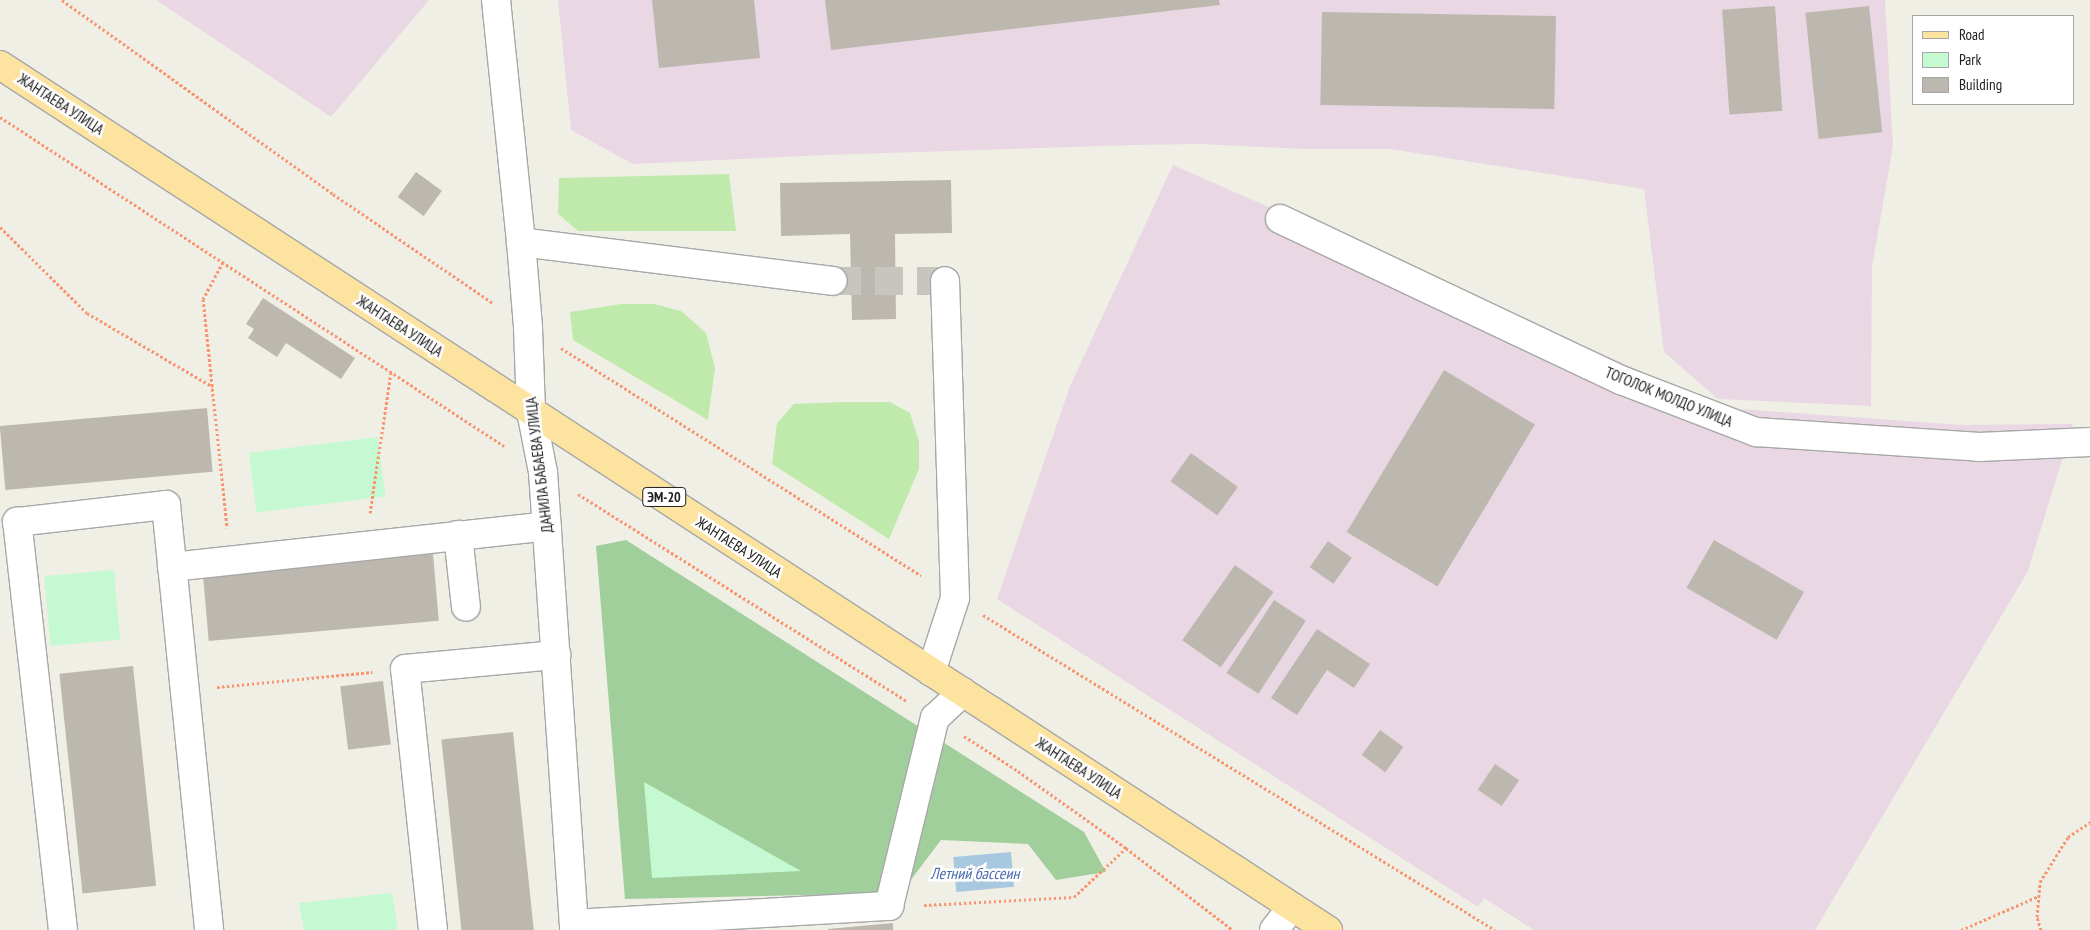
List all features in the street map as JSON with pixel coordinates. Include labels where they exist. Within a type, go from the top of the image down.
[{"type":"main road","name":"ЖАНТАЕВА УЛИЦА","points":[[0,65],[1328,930]]},
{"type":"street","name":"ДАНИЛА БАБАЕВА УЛИЦА","points":[[496,0],[521,242],[528,328],[531,411],[543,472],[574,927]]},
{"type":"street","name":"ТОГОЛОК МОЛДО УЛИЦА","points":[[1280,219],[1621,380],[1756,432],[1979,447],[2090,442]]},
{"type":"street","points":[[521,242],[833,281]]},
{"type":"street","points":[[931,672],[955,598],[945,281]]},
{"type":"street","points":[[63,930],[17,522],[166,505],[209,930]]},
{"type":"street","points":[[172,568],[547,526]]},
{"type":"street","points":[[458,536],[466,607]]},
{"type":"street","points":[[433,930],[405,669],[556,655]]},
{"type":"street","points":[[574,927],[889,906],[935,718],[963,692]]},
{"type":"street","points":[[1274,930],[1292,907]]},
{"type":"path","points":[[62,0],[333,194],[528,328],[955,598],[1495,930]]},
{"type":"path","points":[[0,117],[543,472],[1018,771],[1126,848],[1233,930]]},
{"type":"path","points":[[0,227],[87,313],[213,387]]},
{"type":"path","points":[[222,262],[203,300],[230,561]]},
{"type":"path","points":[[366,546],[391,372]]},
{"type":"path","points":[[185,690],[405,669]]},
{"type":"path","points":[[2041,930],[2037,917],[2040,882],[2068,837],[2090,822]]},
{"type":"path","points":[[889,906],[1074,897],[1126,848]]},
{"type":"path","points":[[1962,930],[2039,896]]},
{"type":"shaded area","points":[[156,0],[429,0],[331,117]]},
{"type":"shaded area","points":[[558,0],[1885,0],[1893,146],[1872,267],[1871,406],[1718,399],[1664,352],[1644,189],[1390,149],[1304,149],[1201,144],[826,155],[633,164],[571,130]]},
{"type":"shaded area","points":[[1173,165],[1725,408],[1963,425],[2073,424],[2028,571],[1815,930],[1534,930],[1484,898],[1478,907],[997,599],[1070,386]]},
{"type":"green space","points":[[729,174],[736,231],[578,231],[558,214],[559,178]]},
{"type":"green space","points":[[621,304],[654,304],[681,311],[706,333],[715,368],[708,420],[573,340],[570,312]]},
{"type":"green space","points":[[890,402],[910,413],[919,441],[919,469],[889,539],[772,464],[777,423],[794,404]]},
{"type":"green space","points":[[378,437],[385,497],[256,512],[249,453]]},
{"type":"green space","points":[[626,540],[1084,832],[1106,872],[1056,880],[1028,844],[941,840],[901,893],[625,899],[596,546]]},
{"type":"green space","points":[[114,570],[120,640],[50,646],[44,576]]},
{"type":"green space","points":[[644,782],[801,871],[652,878]]},
{"type":"green space","points":[[392,893],[398,930],[304,930],[299,903]]},
{"type":"water","name":"Летний бассеин","points":[[1011,852],[1014,887],[956,892],[953,857]]},
{"type":"building","points":[[652,0],[754,0],[760,58],[659,68]]},
{"type":"building","points":[[825,0],[1219,0],[1220,5],[831,50]]},
{"type":"building","points":[[1775,6],[1782,111],[1729,114],[1722,10]]},
{"type":"building","points":[[1869,6],[1882,132],[1819,139],[1805,13]]},
{"type":"building","points":[[1322,12],[1556,16],[1554,109],[1320,105]]},
{"type":"building","points":[[416,172],[442,191],[424,216],[398,197]]},
{"type":"building","points":[[951,180],[952,233],[895,234],[896,319],[852,320],[850,234],[781,236],[780,183]]},
{"type":"building","points":[[263,298],[355,358],[341,379],[286,343],[277,357],[248,338],[254,329],[246,324]]},
{"type":"building","points":[[1444,370],[1535,425],[1438,587],[1347,532]]},
{"type":"building","points":[[207,408],[213,472],[5,490],[0,426]]},
{"type":"building","points":[[1191,453],[1238,487],[1217,515],[1170,481]]},
{"type":"building","points":[[1714,540],[1804,592],[1777,640],[1686,588]]},
{"type":"building","points":[[1328,541],[1352,558],[1333,584],[1310,567]]},
{"type":"building","points":[[433,554],[439,621],[209,641],[203,574]]},
{"type":"building","points":[[1235,565],[1274,592],[1221,667],[1182,640]]},
{"type":"building","points":[[1274,600],[1306,621],[1258,694],[1227,673]]},
{"type":"building","points":[[1317,629],[1370,664],[1354,688],[1327,670],[1297,715],[1271,698]]},
{"type":"building","points":[[133,666],[156,886],[83,894],[59,674]]},
{"type":"building","points":[[383,681],[391,745],[348,750],[340,686]]},
{"type":"building","points":[[1380,730],[1403,747],[1385,772],[1362,755]]},
{"type":"building","points":[[513,732],[534,930],[461,930],[441,740]]},
{"type":"building","points":[[1495,764],[1519,780],[1502,806],[1478,790]]},
{"type":"building","points":[[893,923],[893,930],[828,930],[828,929]]},
{"type":"tunnel","points":[[833,281],[945,281]]}]
